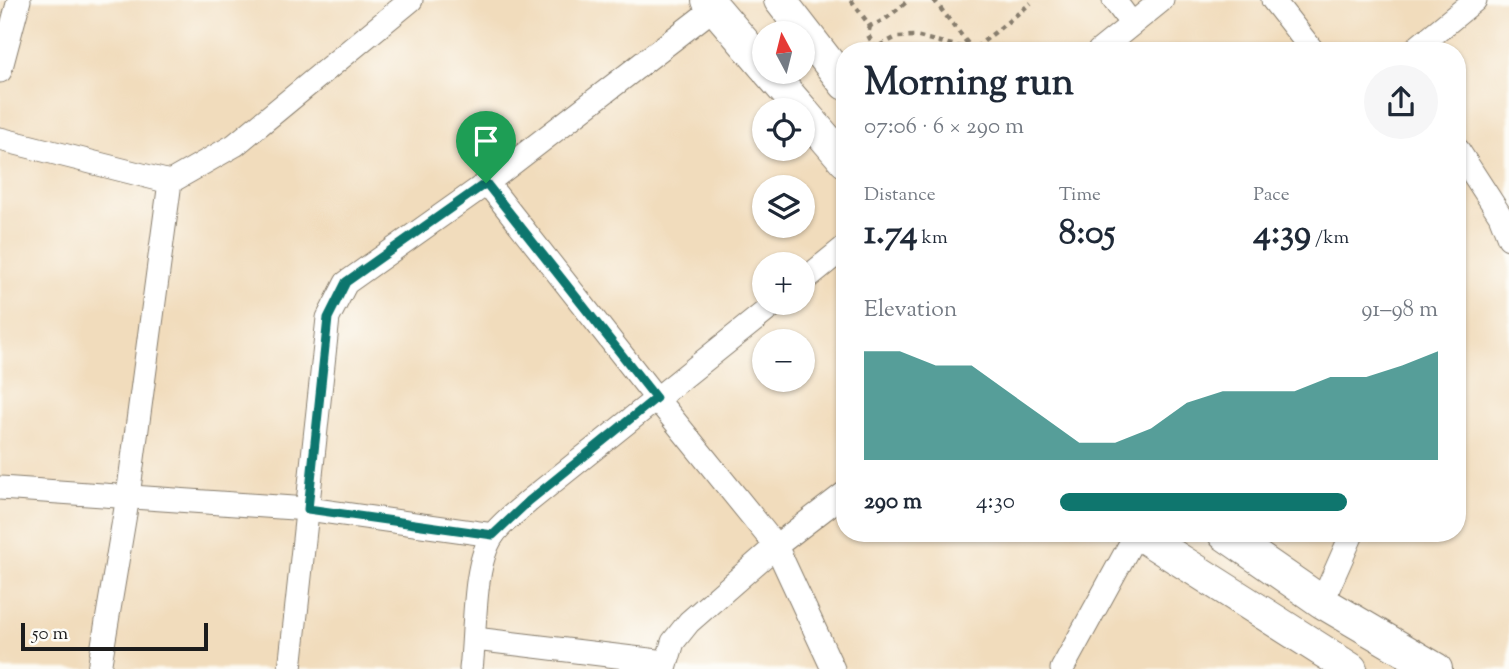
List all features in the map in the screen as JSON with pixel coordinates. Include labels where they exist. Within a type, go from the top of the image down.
[{"type":"main road","points":[[780,0],[836,72]]},
{"type":"main road","points":[[711,4],[752,52]]},
{"type":"main road","points":[[779,84],[792,98]]},
{"type":"main road","points":[[815,125],[836,150]]},
{"type":"main road","points":[[1149,542],[1343,667]]},
{"type":"main road","points":[[1236,542],[1322,602],[1436,669]]},
{"type":"street","points":[[0,71],[19,0]]},
{"type":"street","points":[[0,139],[170,181],[235,145],[411,0]]},
{"type":"street","points":[[1114,0],[1132,23]]},
{"type":"street","points":[[1110,42],[1162,0]]},
{"type":"street","points":[[1273,0],[1306,42]]},
{"type":"street","points":[[1424,42],[1475,0]]},
{"type":"street","points":[[290,669],[328,318],[346,282],[486,183],[711,4]]},
{"type":"street","points":[[1466,162],[1500,215],[1509,238]]},
{"type":"street","points":[[99,669],[128,496],[170,181]]},
{"type":"street","points":[[486,183],[776,546],[833,669]]},
{"type":"street","points":[[815,271],[836,254]]},
{"type":"street","points":[[471,669],[477,593],[483,561],[493,535],[529,501],[761,315]]},
{"type":"street","points":[[0,488],[308,509],[493,535]]},
{"type":"street","points":[[475,639],[665,665],[673,642],[690,622],[776,546],[836,500]]},
{"type":"street","points":[[1062,669],[1133,542]]},
{"type":"street","points":[[1322,602],[1348,542]]},
{"type":"path","points":[[851,0],[870,26],[868,35],[871,42]]},
{"type":"path","points":[[870,26],[883,21],[909,0]]},
{"type":"path","points":[[934,0],[967,42]]},
{"type":"path","points":[[983,42],[1031,3]]},
{"type":"path","points":[[887,42],[897,37],[915,36],[940,42]]},
{"type":"route","points":[[486,183],[656,398],[529,501],[493,535],[308,509],[328,318],[346,282],[486,183]]}]
